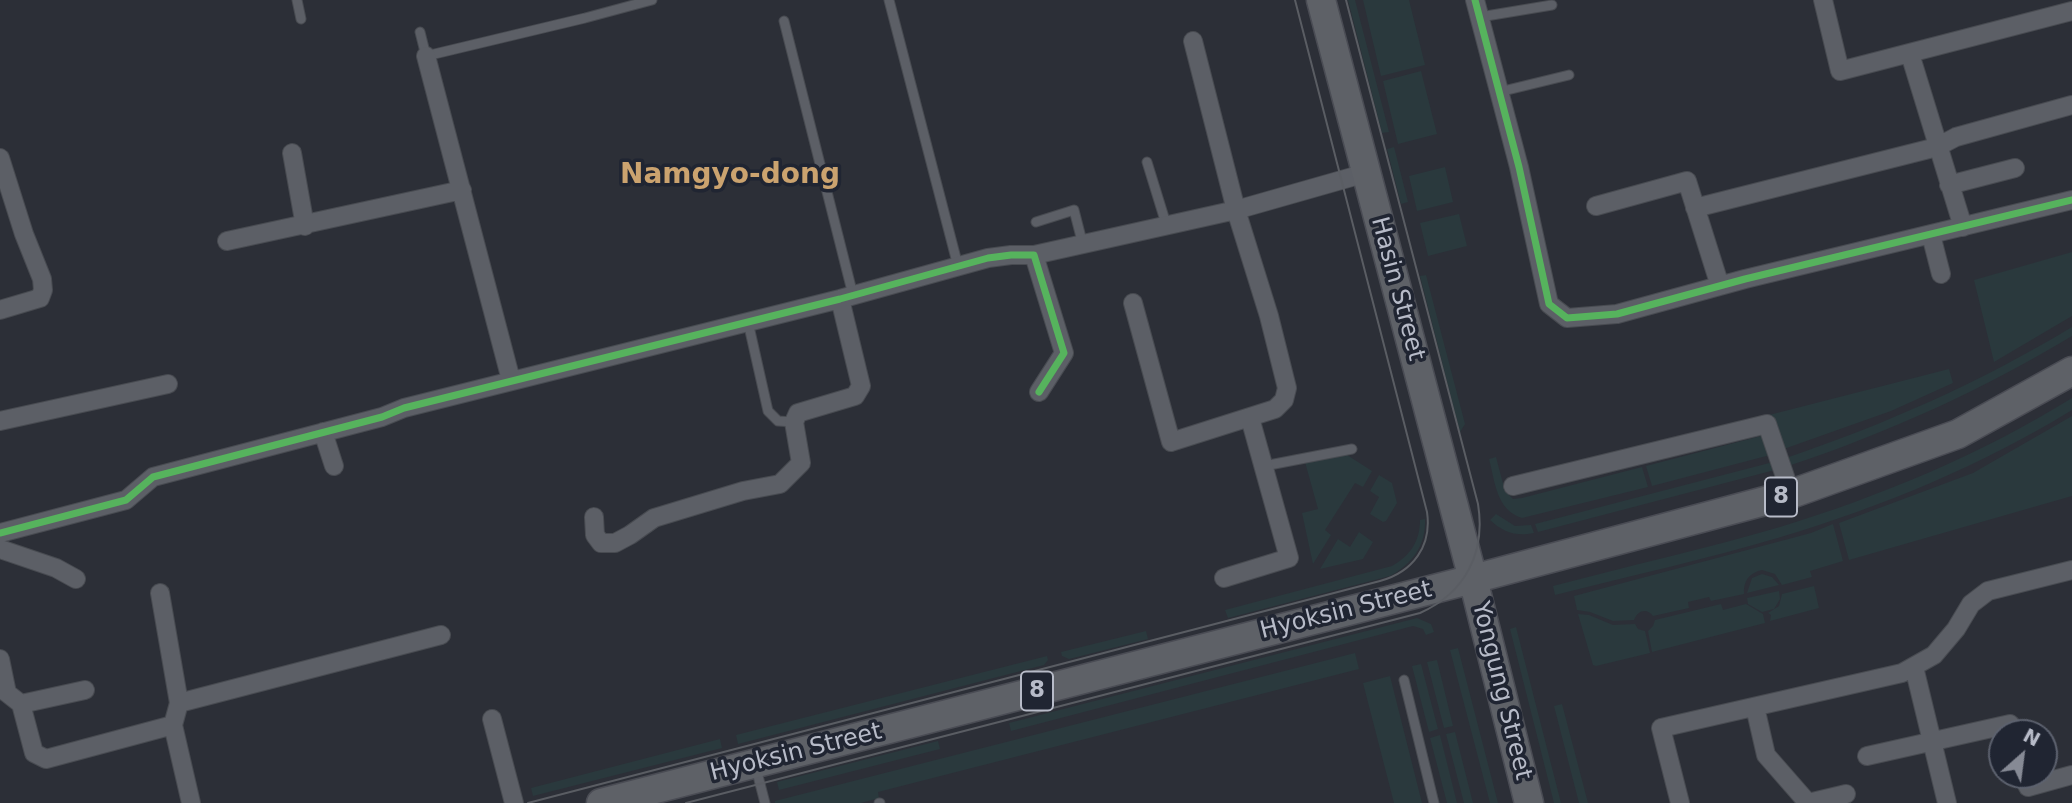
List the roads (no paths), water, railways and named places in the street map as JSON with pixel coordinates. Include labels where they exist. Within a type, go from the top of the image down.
[{"type":"main road","name":"Hasin Street","points":[[1321,0],[1473,579]]},
{"type":"main road","name":"Hyoksin Street","points":[[601,803],[1473,579],[1791,494],[1958,434],[2072,371]]},
{"type":"main road","name":"Yongung Street","points":[[1473,579],[1529,803]]},
{"type":"street","points":[[1823,0],[1840,71],[2072,11]]},
{"type":"street","points":[[1478,8],[1519,167],[1549,304],[1567,318],[1617,314],[1720,286],[2072,200]]},
{"type":"street","points":[[1133,303],[1171,442],[1275,409],[1284,400],[1287,388],[1269,316],[1236,210],[1192,41]]},
{"type":"street","points":[[1910,54],[1962,228]]},
{"type":"street","points":[[426,56],[511,380]]},
{"type":"street","points":[[1695,208],[1937,147],[1956,137],[2072,105]]},
{"type":"street","points":[[292,153],[305,226]]},
{"type":"street","points":[[0,158],[24,234],[42,279],[43,290],[40,298],[0,310]]},
{"type":"street","points":[[1950,185],[2015,168]]},
{"type":"street","points":[[0,533],[126,500],[153,477],[382,417],[404,408],[846,297],[958,266],[1011,255],[1034,255],[1167,227],[1366,173]]},
{"type":"street","points":[[1596,206],[1687,181],[1720,286]]},
{"type":"street","points":[[227,242],[462,190]]},
{"type":"street","points":[[1931,235],[1941,274]]},
{"type":"street","points":[[1034,255],[1064,353],[1039,392]]},
{"type":"street","points":[[594,517],[595,535],[601,543],[615,543],[630,536],[654,518],[743,491],[780,484],[801,463],[794,422],[798,413],[855,396],[861,386],[846,297]]},
{"type":"street","points":[[0,421],[168,384]]},
{"type":"street","points":[[1224,578],[1289,558],[1250,418]]},
{"type":"street","points":[[1513,486],[1768,424],[1791,494]]},
{"type":"street","points":[[323,432],[334,467]]},
{"type":"street","points":[[0,549],[56,568],[76,579]]},
{"type":"street","points":[[1680,803],[1661,728],[1902,673],[1934,655],[1971,604],[1988,591],[2072,570]]},
{"type":"street","points":[[160,593],[179,702],[173,725],[191,803]]},
{"type":"street","points":[[179,702],[441,635]]},
{"type":"street","points":[[0,659],[7,693],[20,704],[34,754],[46,759],[173,725]]},
{"type":"street","points":[[1914,667],[1947,803]]},
{"type":"street","points":[[20,704],[85,690]]},
{"type":"street","points":[[1755,707],[1766,755],[1808,803],[1846,794]]},
{"type":"street","points":[[492,719],[514,803]]},
{"type":"street","points":[[1867,756],[1988,729]]},
{"type":"lane","points":[[297,0],[301,19]]},
{"type":"lane","points":[[420,32],[426,56],[652,0]]},
{"type":"lane","points":[[889,0],[958,266]]},
{"type":"lane","points":[[1478,8],[1552,5]]},
{"type":"lane","points":[[784,21],[846,297]]},
{"type":"lane","points":[[1499,92],[1569,75]]},
{"type":"lane","points":[[1147,162],[1167,227]]},
{"type":"lane","points":[[1036,222],[1074,210],[1083,245]]},
{"type":"lane","points":[[747,320],[768,411],[778,421],[794,422]]},
{"type":"lane","points":[[1264,466],[1352,449]]},
{"type":"lane","points":[[1404,680],[1434,803]]},
{"type":"lane","points":[[755,763],[765,803]]},
{"type":"tram line","points":[[528,803],[1380,581],[1392,577],[1411,564],[1423,546],[1428,524],[1427,512],[1295,0]]},
{"type":"tram line","points":[[686,803],[1420,613],[1436,605],[1460,583],[1469,569],[1479,539],[1478,504],[1346,0]]},
{"type":"district","name":"Namgyo-dong","points":[[730,176]]}]
